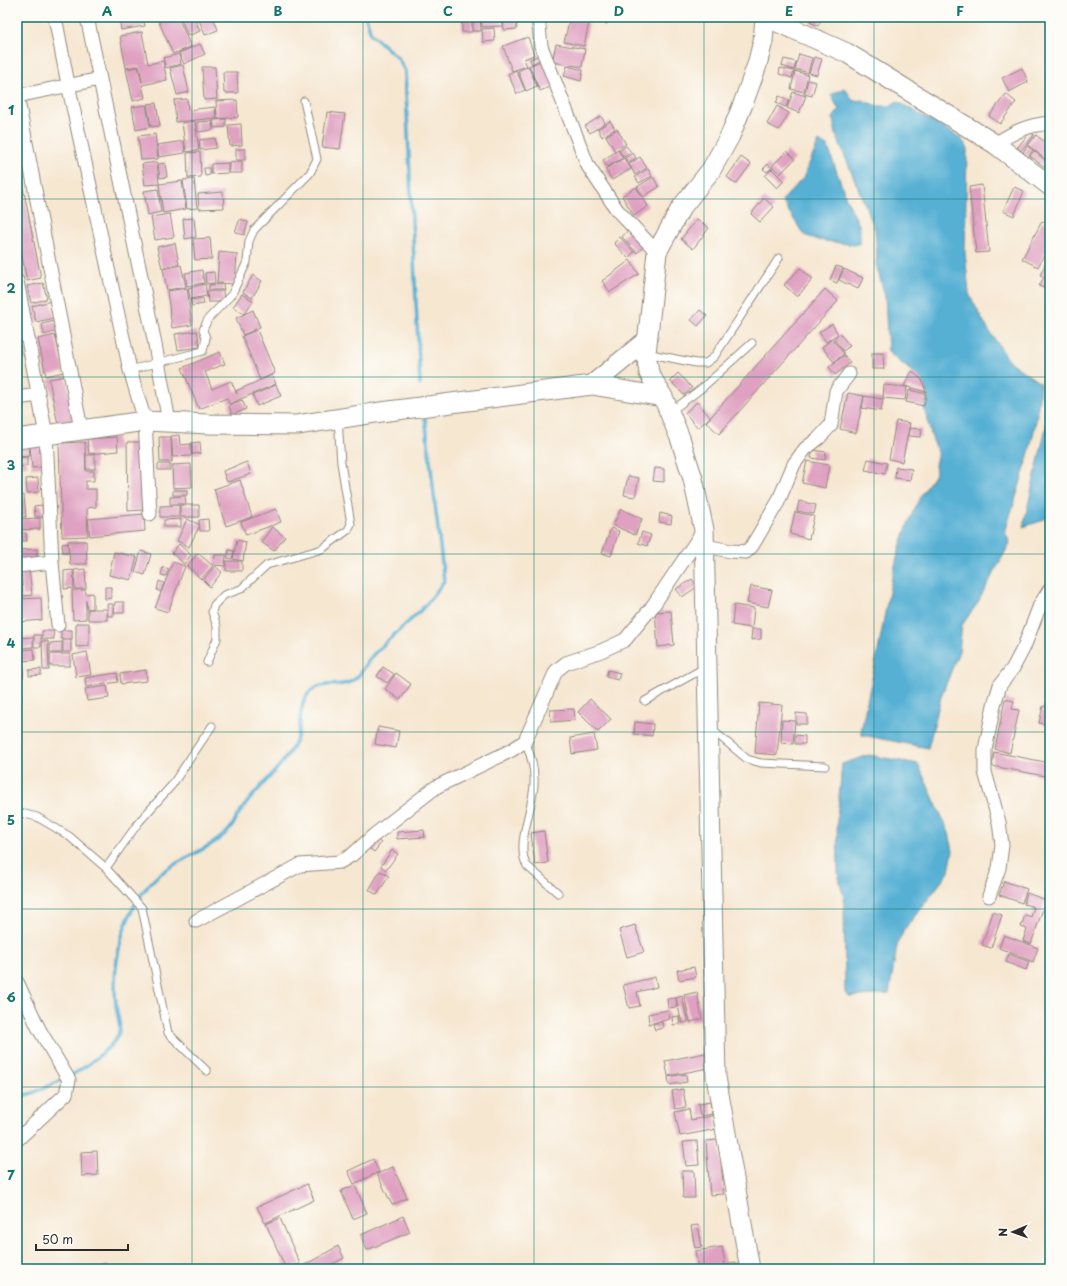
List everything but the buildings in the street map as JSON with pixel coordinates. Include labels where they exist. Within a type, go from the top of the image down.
[{"type":"main road","points":[[750,1269],[716,1077],[704,538],[693,479],[680,438],[666,404],[649,373],[647,346],[657,252],[681,208],[711,170],[730,136],[757,65],[763,41],[766,17],[847,54],[995,144],[1050,186]]},
{"type":"main road","points":[[592,385],[647,346]]},
{"type":"main road","points":[[17,439],[145,421],[297,425],[592,385],[666,404]]},
{"type":"street","points":[[56,17],[68,84],[130,370],[145,421],[150,514]]},
{"type":"street","points":[[88,17],[154,339],[157,363],[169,422]]},
{"type":"street","points":[[538,17],[541,46],[588,166],[617,210],[657,252]]},
{"type":"street","points":[[81,429],[17,96],[68,84],[100,79]]},
{"type":"street","points":[[995,144],[1012,133],[1032,125],[1050,123]]},
{"type":"street","points":[[17,282],[46,435],[52,562],[58,625]]},
{"type":"street","points":[[196,921],[300,865],[340,862],[352,855],[373,836],[436,787],[512,750],[525,741],[556,670],[566,663],[601,651],[624,640],[652,607],[704,538],[732,551],[746,552],[752,546],[778,502],[794,464],[805,449],[819,438],[831,425],[836,391],[849,374]]},
{"type":"street","points":[[17,398],[38,395]]},
{"type":"street","points":[[17,566],[52,562]]},
{"type":"street","points":[[989,896],[999,868],[1002,845],[999,822],[985,772],[985,750],[1000,684],[1013,668],[1024,647],[1040,606],[1050,589]]},
{"type":"street","points":[[17,982],[39,1029],[56,1060],[69,1078],[66,1094],[17,1140]]},
{"type":"lane","points":[[130,370],[203,351],[206,338],[203,330],[208,319],[232,294],[247,262],[249,240],[254,230],[310,173],[317,159],[304,101]]},
{"type":"lane","points":[[647,346],[696,363],[706,363],[714,357],[779,258]]},
{"type":"lane","points":[[666,404],[702,388],[752,343]]},
{"type":"lane","points":[[207,662],[217,638],[217,626],[212,612],[214,605],[224,595],[241,589],[267,565],[322,549],[348,530],[351,524],[341,463],[338,419]]},
{"type":"lane","points":[[645,701],[707,666]]},
{"type":"lane","points":[[106,868],[139,822],[172,785],[212,726]]},
{"type":"lane","points":[[708,727],[747,759],[761,763],[825,766]]},
{"type":"lane","points":[[525,741],[534,764],[534,786],[523,848],[524,860],[527,866],[558,893]]},
{"type":"lane","points":[[17,812],[37,817],[69,836],[106,868],[142,908],[168,1033],[207,1071]]},
{"type":"water","points":[[845,88],[853,101],[862,100],[877,106],[890,106],[897,101],[961,138],[967,148],[965,252],[969,294],[986,326],[1010,362],[1040,383],[1039,402],[1032,440],[1005,532],[1010,543],[977,604],[962,625],[959,651],[941,697],[928,748],[862,735],[861,732],[891,581],[897,558],[912,514],[936,473],[935,465],[938,452],[932,438],[924,408],[928,395],[922,380],[888,352],[885,296],[876,264],[877,254],[875,229],[836,135],[833,118],[839,110],[831,95]]},
{"type":"water","points":[[819,141],[828,147],[846,198],[860,227],[860,243],[854,245],[818,240],[804,235],[782,201],[803,178]]},
{"type":"water","points":[[1050,410],[1050,515],[1041,521],[1023,527]]},
{"type":"water","points":[[869,755],[918,764],[949,833],[953,851],[949,872],[904,930],[897,946],[889,994],[849,997],[845,993],[844,899],[838,873],[837,820],[842,764]]},
{"type":"waterway","points":[[366,17],[371,34],[398,58],[405,71],[420,385]]},
{"type":"waterway","points":[[70,1076],[104,1052],[118,1035],[119,1024],[115,990],[117,958],[120,942],[131,912],[148,886],[167,869],[211,845],[230,829],[247,803],[286,758],[292,748],[299,732],[302,707],[311,691],[321,686],[347,683],[356,678],[373,655],[421,610],[444,581],[425,417]]},
{"type":"waterway","points":[[17,1097],[33,1093],[64,1079]]}]
